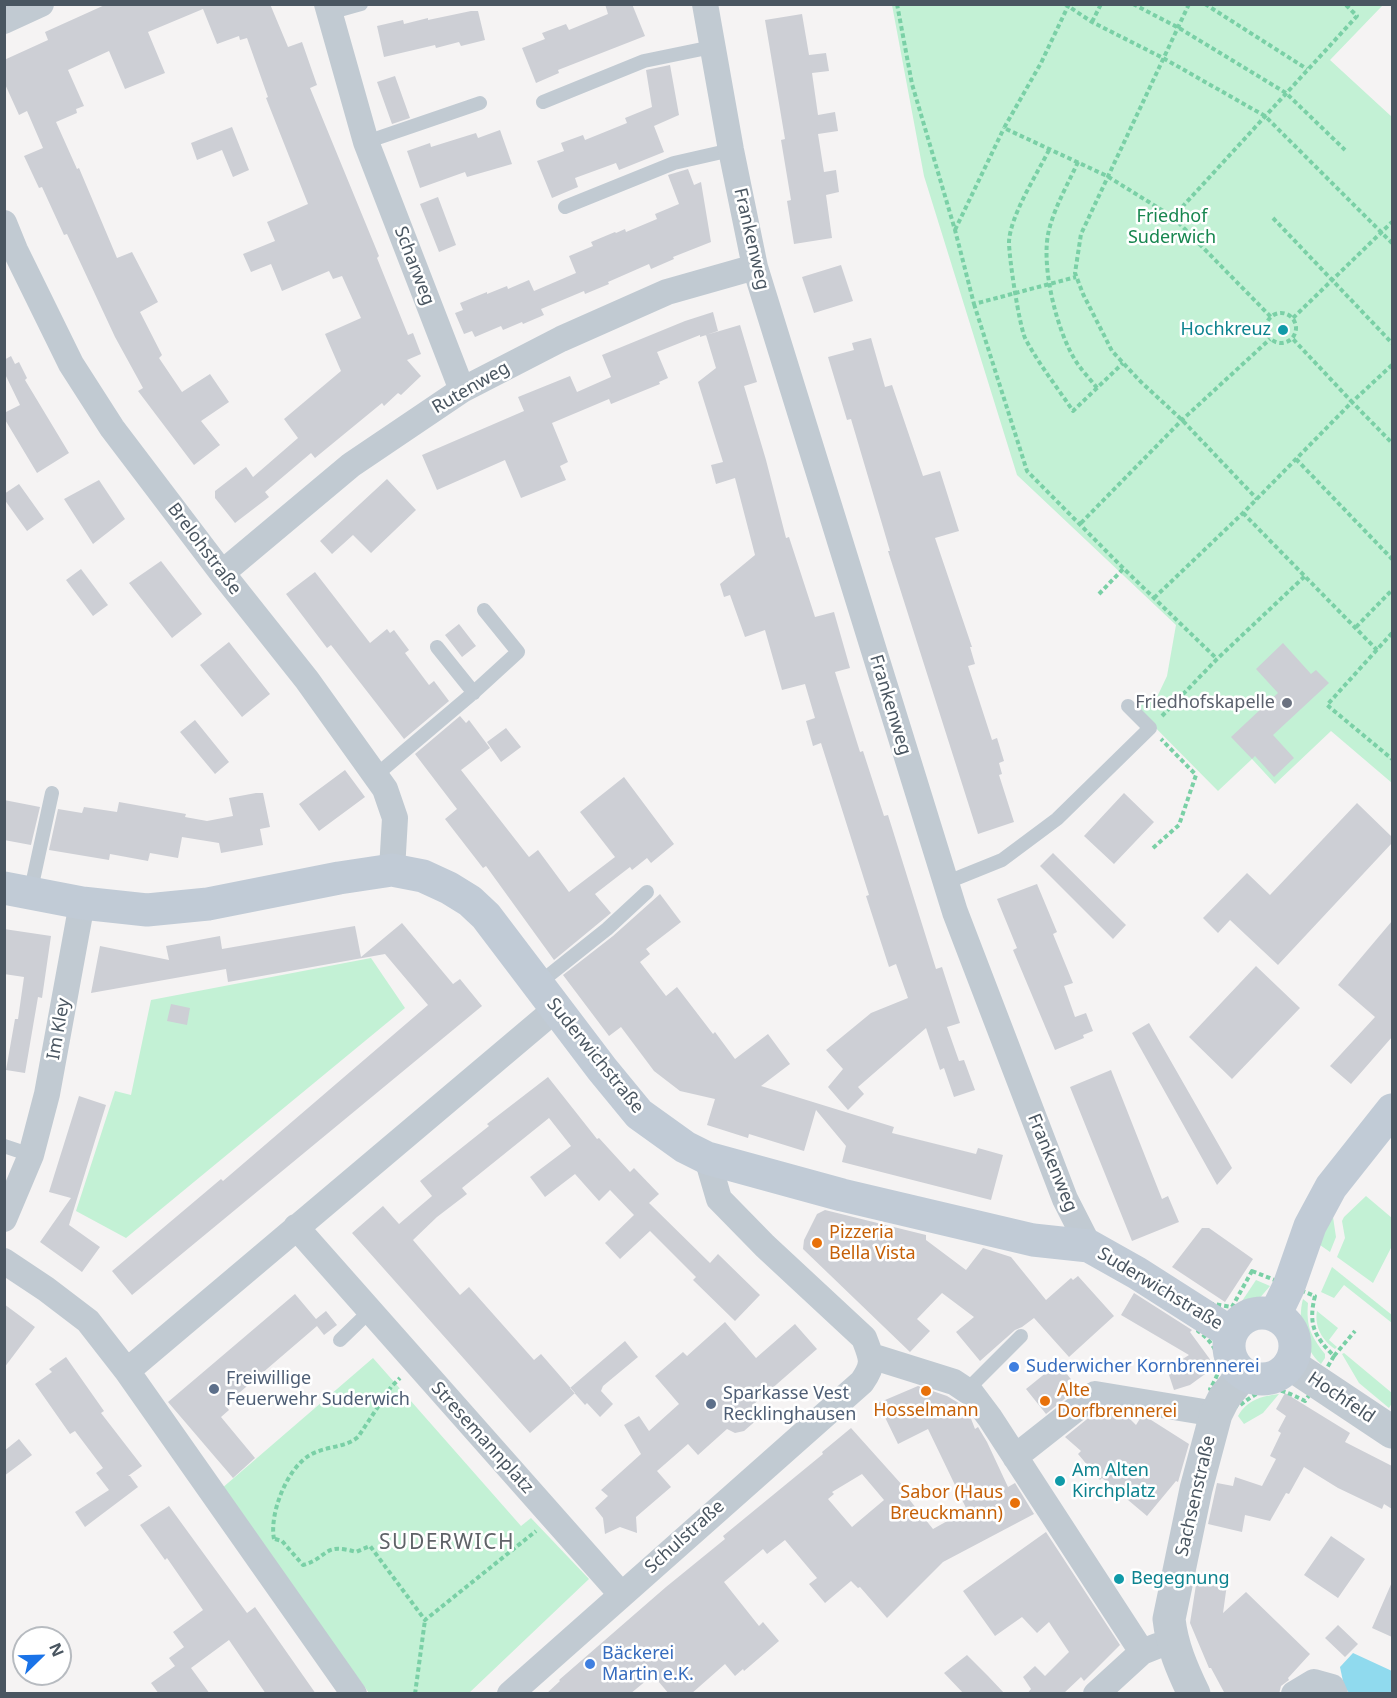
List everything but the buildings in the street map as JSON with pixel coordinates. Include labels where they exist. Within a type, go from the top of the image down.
[{"type":"main road","name":"Suderwichstraße","points":[[17,891],[82,903],[147,910],[208,904],[392,870],[423,876],[470,901],[486,916],[639,1114],[685,1147],[707,1158],[842,1195],[1033,1240],[1089,1246],[1218,1324]]},
{"type":"main road","points":[[1275,1315],[1307,1295],[1310,1226],[1332,1187],[1392,1110]]},
{"type":"main road","points":[[1262,1312],[1275,1315],[1290,1327],[1294,1336],[1296,1346],[1290,1364],[1277,1376],[1268,1379],[1251,1378],[1243,1374],[1231,1360],[1228,1342],[1218,1324],[1238,1322],[1249,1314],[1262,1312]]},
{"type":"street","points":[[4,21],[41,4]]},
{"type":"street","name":"Frankenweg","points":[[705,4],[755,267],[945,883],[1065,1199],[1089,1246]]},
{"type":"street","name":"Scharweg","points":[[328,9],[366,142],[462,390]]},
{"type":"street","name":"Brelohstraße","points":[[4,223],[10,253],[71,364],[111,428],[307,680],[385,789],[395,818],[392,870]]},
{"type":"street","name":"Rutenweg","points":[[222,573],[351,465],[462,390],[561,339],[668,292],[755,267]]},
{"type":"street","name":"Im Kley","points":[[4,1219],[31,1155],[47,1094],[82,903]]},
{"type":"street","points":[[127,1371],[296,1227],[547,996]]},
{"type":"street","points":[[707,1158],[719,1199],[765,1246],[864,1338],[871,1356],[954,1382],[972,1394],[990,1418],[1142,1652]]},
{"type":"street","name":"Stresemannplatz","points":[[296,1227],[621,1594]]},
{"type":"street","points":[[4,1261],[88,1321],[265,1546],[354,1694]]},
{"type":"street","name":"Schulstraße","points":[[510,1694],[862,1382],[871,1369],[871,1356]]},
{"type":"street","name":"Hochfeld","points":[[1290,1364],[1326,1370],[1392,1432]]},
{"type":"street","name":"Sachsenstraße","points":[[1194,1694],[1182,1670],[1172,1640],[1169,1619],[1196,1489],[1216,1414],[1224,1398],[1243,1374]]},
{"type":"street","points":[[1015,1457],[1095,1394],[1216,1414]]},
{"type":"street","points":[[1096,1694],[1142,1652],[1172,1640]]},
{"type":"street","points":[[1294,1694],[1314,1682],[1332,1687],[1335,1694]]},
{"type":"lane","name":"Scharweg","points":[[328,9],[361,4]]},
{"type":"lane","points":[[543,102],[644,61],[712,47]]},
{"type":"lane","points":[[366,142],[480,103]]},
{"type":"lane","points":[[565,207],[674,163],[731,150]]},
{"type":"lane","points":[[375,776],[474,693],[518,652],[484,610]]},
{"type":"lane","points":[[437,647],[474,693]]},
{"type":"lane","points":[[945,883],[1002,860],[1057,819],[1150,728],[1128,706]]},
{"type":"lane","points":[[17,891],[52,793]]},
{"type":"lane","points":[[547,996],[607,929],[647,892]]},
{"type":"lane","points":[[4,1146],[31,1155]]},
{"type":"lane","points":[[340,1340],[370,1311]]},
{"type":"lane","points":[[966,1391],[1022,1336]]},
{"type":"path","points":[[897,4],[912,84],[974,304],[1027,471],[1217,659]]},
{"type":"path","points":[[1092,22],[1101,4]]},
{"type":"path","points":[[1133,4],[1179,28],[1286,93],[1345,150]]},
{"type":"path","points":[[1189,4],[1080,234],[1075,273],[1112,351],[1257,499]]},
{"type":"path","points":[[1205,4],[1306,69]]},
{"type":"path","points":[[1173,217],[1306,69],[1357,16],[1345,4]]},
{"type":"path","points":[[955,230],[1004,128],[1041,63],[1068,5],[1092,22],[1163,58],[1265,116],[1392,243]]},
{"type":"path","points":[[1004,128],[1107,176],[1173,217],[1270,317]]},
{"type":"path","points":[[1049,150],[1017,213],[1009,241],[1024,336],[1073,411],[1123,363]]},
{"type":"path","points":[[1078,161],[1049,229],[1046,248],[1048,284],[1063,333],[1076,362],[1097,388]]},
{"type":"path","points":[[1273,218],[1392,343]]},
{"type":"path","points":[[1293,318],[1392,222]]},
{"type":"path","points":[[974,304],[1076,277]]},
{"type":"path","points":[[1278,313],[1286,313],[1293,318],[1297,328],[1293,339],[1286,343],[1278,343],[1270,339],[1266,332],[1266,324],[1270,317],[1278,313]]},
{"type":"path","points":[[1081,524],[1182,420],[1270,339]]},
{"type":"path","points":[[1293,339],[1392,443]]},
{"type":"path","points":[[1154,598],[1392,364]]},
{"type":"path","points":[[1296,459],[1392,559]]},
{"type":"path","points":[[1243,513],[1377,650]]},
{"type":"path","points":[[1099,594],[1123,568]]},
{"type":"path","points":[[1153,848],[1179,825],[1196,776],[1150,728],[1217,659],[1305,576]]},
{"type":"path","points":[[1356,627],[1392,590]]},
{"type":"path","points":[[1392,633],[1327,705],[1392,759]]},
{"type":"path","points":[[1326,1370],[1312,1324],[1307,1295],[1252,1271],[1232,1307],[1213,1304],[1218,1324],[1198,1331],[1213,1346],[1217,1356],[1218,1372],[1210,1389],[1238,1407],[1268,1390],[1281,1389],[1305,1401],[1355,1330]]},
{"type":"path","points":[[265,1546],[285,1485],[296,1466],[310,1455],[330,1447],[351,1443],[358,1437],[391,1387],[415,1363]]},
{"type":"path","points":[[424,1620],[553,1517]]},
{"type":"path","points":[[265,1546],[282,1541],[303,1565],[313,1562],[329,1550],[345,1549],[356,1552],[370,1546],[424,1620],[415,1694]]},
{"type":"green space","name":"Friedhof Suderwich","points":[[1380,4],[1382,6],[1330,60],[1392,117],[1392,783],[1331,731],[1275,784],[1252,759],[1218,791],[1133,705],[1158,695],[1167,676],[1176,625],[1017,475],[924,176],[892,5]]},
{"type":"green space","points":[[371,958],[405,1008],[126,1238],[76,1211],[115,1091],[131,1095],[151,1000]]},
{"type":"green space","points":[[1366,1196],[1392,1218],[1392,1246],[1373,1283],[1337,1257],[1345,1238],[1342,1221]]},
{"type":"green space","points":[[1333,1217],[1336,1237],[1330,1252],[1320,1245],[1322,1236]]},
{"type":"green space","points":[[1332,1267],[1392,1315],[1392,1323],[1344,1285],[1334,1298],[1321,1292]]},
{"type":"green space","points":[[1256,1280],[1270,1286],[1258,1300],[1238,1307]]},
{"type":"green space","points":[[1303,1299],[1308,1303],[1310,1331],[1325,1354],[1321,1364],[1310,1350],[1303,1334],[1301,1307]]},
{"type":"green space","points":[[1317,1311],[1338,1328],[1329,1340],[1337,1347],[1335,1349],[1320,1333],[1316,1317]]},
{"type":"green space","points":[[1344,1353],[1392,1393],[1392,1403],[1389,1408],[1359,1383],[1342,1354]]},
{"type":"green space","points":[[373,1358],[521,1526],[531,1518],[589,1579],[469,1693],[369,1693],[221,1489]]},
{"type":"green space","points":[[1279,1394],[1263,1413],[1244,1424],[1238,1416],[1246,1406],[1256,1400]]},
{"type":"water","points":[[1353,1653],[1392,1671],[1392,1693],[1349,1693],[1344,1686],[1340,1667]]},
{"type":"place","name":"Hochkreuz","points":[[1283,330]]},
{"type":"place","name":"Friedhofskapelle","points":[[1287,703]]},
{"type":"place","name":"Pizzeria Bella Vista","points":[[817,1243]]},
{"type":"place","name":"Suderwicher Kornbrennerei","points":[[1014,1367]]},
{"type":"place","name":"Freiwillige Feuerwehr Suderwich","points":[[214,1389]]},
{"type":"place","name":"Hosselmann","points":[[926,1391]]},
{"type":"place","name":"Alte Dorfbrennerei","points":[[1045,1401]]},
{"type":"place","name":"Sparkasse Vest Recklinghausen","points":[[711,1404]]},
{"type":"place","name":"Am Alten Kirchplatz","points":[[1060,1481]]},
{"type":"place","name":"Sabor (Haus Breuckmann)","points":[[1015,1503]]},
{"type":"place","name":"Begegnung","points":[[1119,1579]]},
{"type":"place","name":"Bäckerei Martin e.K.","points":[[590,1664]]},
{"type":"district","name":"SUDERWICH","points":[[447,1543]]}]
